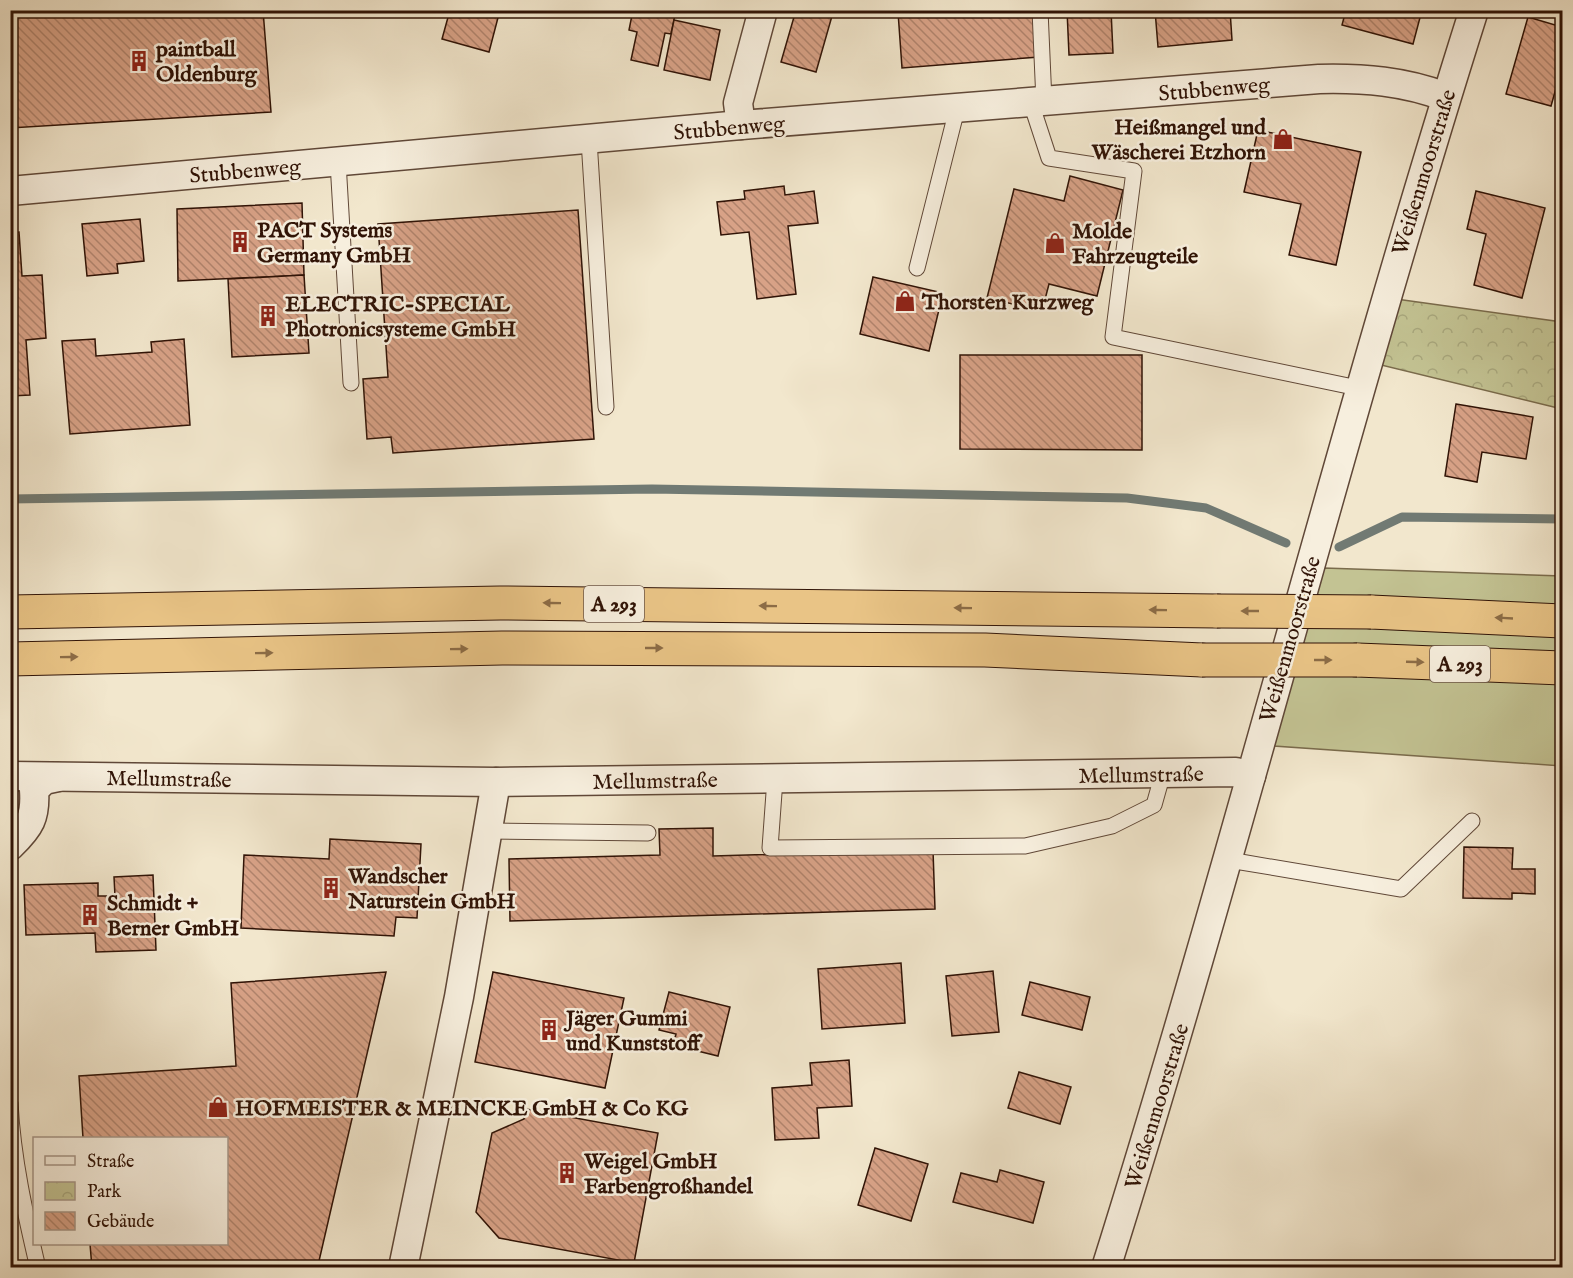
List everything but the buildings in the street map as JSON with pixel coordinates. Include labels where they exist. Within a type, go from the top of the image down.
[{"type":"highway","name":"A 293","points":[[10,612],[500,603],[1371,612],[1563,621]]},
{"type":"highway","name":"A 293","points":[[10,659],[525,648],[985,650],[1202,660],[1356,660],[1563,668]]},
{"type":"street","points":[[741,125],[738,103],[763,10]]},
{"type":"street","name":"Weißenmoorstraße","points":[[1106,1268],[1229,860],[1358,388],[1474,10]]},
{"type":"street","name":"Stubbenweg","points":[[10,191],[741,125],[1319,79],[1360,78],[1400,82],[1446,97]]},
{"type":"street","name":"Mellumstraße","points":[[10,776],[496,782],[1236,772],[1251,776]]},
{"type":"street","points":[[10,846],[25,832],[36,811],[34,790],[44,780],[58,777]]},
{"type":"street","points":[[403,1268],[459,997],[496,782]]},
{"type":"lane","points":[[1040,10],[1038,103],[1049,158],[1134,171],[1113,338],[1358,388]]},
{"type":"lane","points":[[917,268],[957,109]]},
{"type":"lane","points":[[589,140],[606,407]]},
{"type":"lane","points":[[338,162],[351,383]]},
{"type":"lane","points":[[775,778],[770,848],[948,848],[1025,846],[1112,826],[1154,805],[1163,773]]},
{"type":"lane","points":[[1229,860],[1401,889],[1472,822]]},
{"type":"lane","points":[[488,831],[648,833]]},
{"type":"lane","points":[[10,1103],[12,1136],[22,1201],[38,1268]]},
{"type":"green space","points":[[1396,299],[1562,322],[1562,409],[1377,364]]},
{"type":"green space","points":[[1324,568],[1562,576],[1562,766],[1274,746]]},
{"type":"waterway","points":[[10,499],[652,489],[1127,498],[1206,508],[1286,543]]},
{"type":"waterway","points":[[1339,547],[1402,517],[1562,519]]},
{"type":"place","name":"paintball Oldenburg","points":[[139,61]]},
{"type":"place","name":"Heißmangel und Wäscherei Etzhorn","points":[[1283,139]]},
{"type":"place","name":"PACT Systems Germany GmbH","points":[[240,242]]},
{"type":"place","name":"Molde Fahrzeugteile","points":[[1055,243]]},
{"type":"place","name":"Thorsten Kurzweg","points":[[905,301]]},
{"type":"place","name":"ELECTRIC-SPECIAL Photronicsysteme GmbH","points":[[268,316]]},
{"type":"place","name":"Wandscher Naturstein GmbH","points":[[331,888]]},
{"type":"place","name":"Schmidt + Berner GmbH","points":[[90,915]]},
{"type":"place","name":"Jäger Gummi und Kunststoff","points":[[549,1030]]},
{"type":"place","name":"HOFMEISTER & MEINCKE GmbH & Co KG","points":[[218,1107]]},
{"type":"place","name":"Weigel GmbH Farbengroßhandel","points":[[567,1173]]}]
